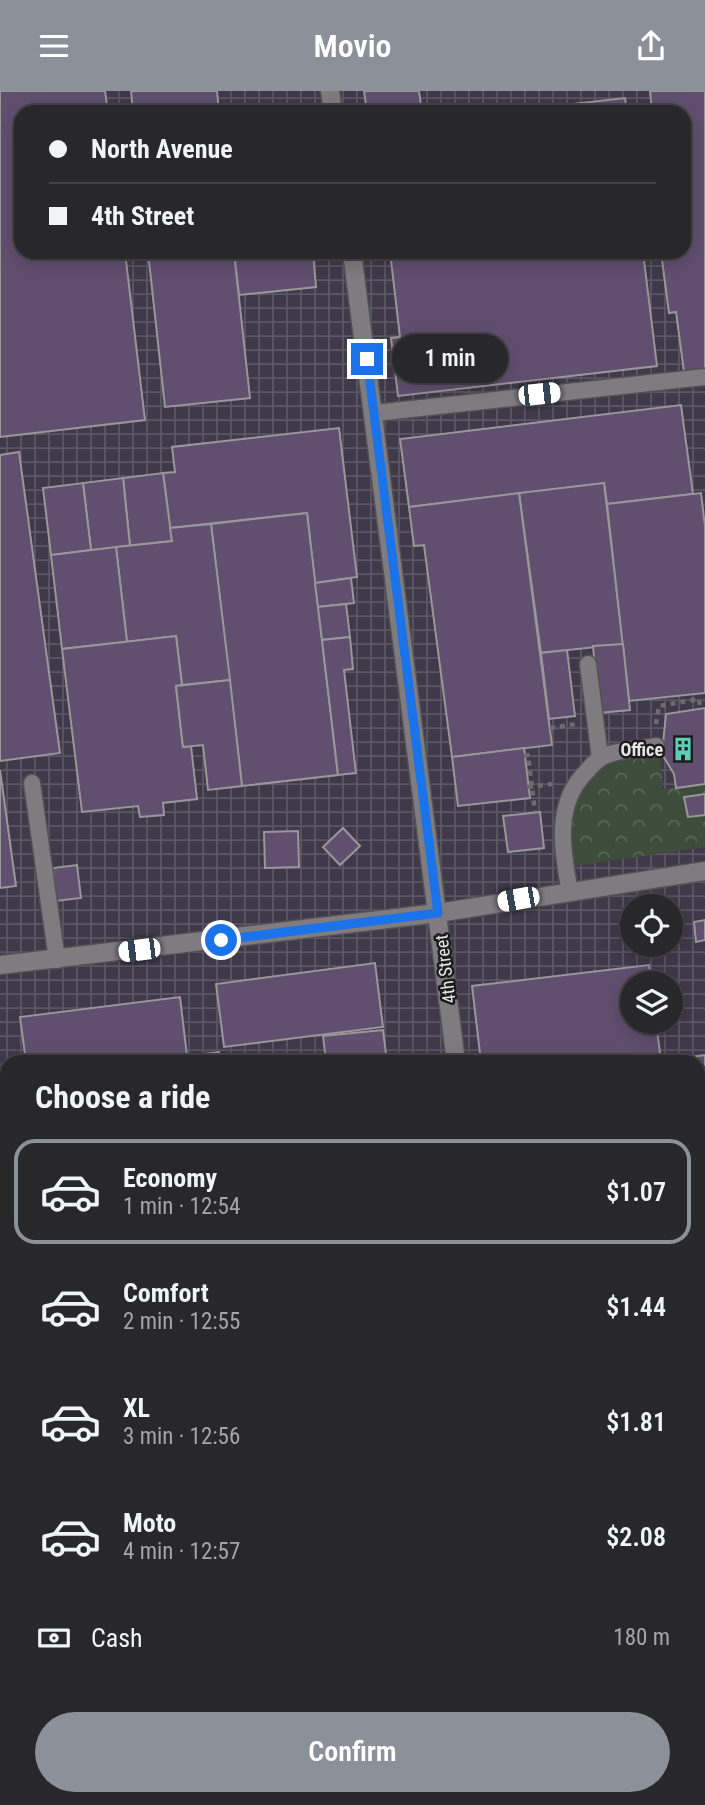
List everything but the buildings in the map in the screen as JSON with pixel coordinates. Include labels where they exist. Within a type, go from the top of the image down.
[{"type":"street","name":"4th Street","points":[[353,259],[455,1055]]},
{"type":"street","points":[[0,965],[438,913],[705,871]]},
{"type":"lane","points":[[374,413],[705,377]]},
{"type":"lane","points":[[588,664],[600,758]]},
{"type":"lane","points":[[570,892],[564,863],[562,824],[576,782],[600,758],[610,753],[656,746]]},
{"type":"lane","points":[[32,783],[57,960]]},
{"type":"path","points":[[656,746],[656,710],[659,706],[673,700],[699,699],[700,709]]},
{"type":"path","points":[[524,756],[528,755],[535,812]]},
{"type":"shaded area","points":[[0,91],[705,91],[705,1055],[0,1055]]},
{"type":"green space","points":[[659,750],[663,789],[705,784],[705,847],[568,867],[571,799],[600,760]]},
{"type":"place","name":"Office","points":[[683,749]]},
{"type":"route","points":[[221,940],[438,913],[367,359]]}]
